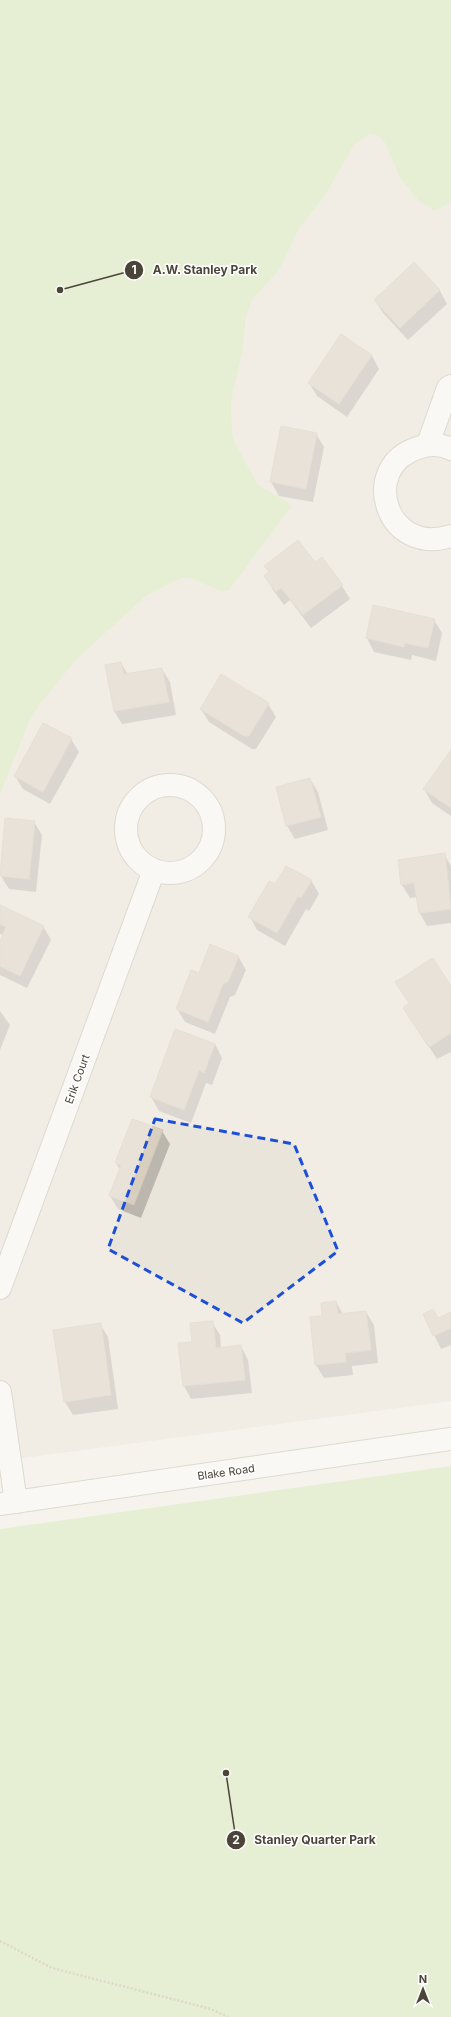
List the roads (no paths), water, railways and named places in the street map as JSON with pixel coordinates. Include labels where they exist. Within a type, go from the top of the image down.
[{"type":"street","points":[[428,444],[448,388],[451,386]]},
{"type":"street","points":[[451,449],[428,444],[410,450],[396,462],[387,478],[385,497],[390,515],[402,529],[419,539],[437,540],[451,536]]},
{"type":"street","points":[[156,786],[182,786],[205,801],[214,822],[212,842],[197,864],[187,869],[182,871],[154,870],[134,856],[126,836],[126,817],[137,798],[156,786]]},
{"type":"street","name":"Erik Court","points":[[0,1288],[154,870]]},
{"type":"street","points":[[0,1392],[8,1503]]},
{"type":"street","name":"Blake Road","points":[[8,1503],[451,1440]]},
{"type":"place","name":"A.W. Stanley Park","points":[[60,290]]},
{"type":"place","name":"Stanley Quarter Park","points":[[226,1773]]}]
